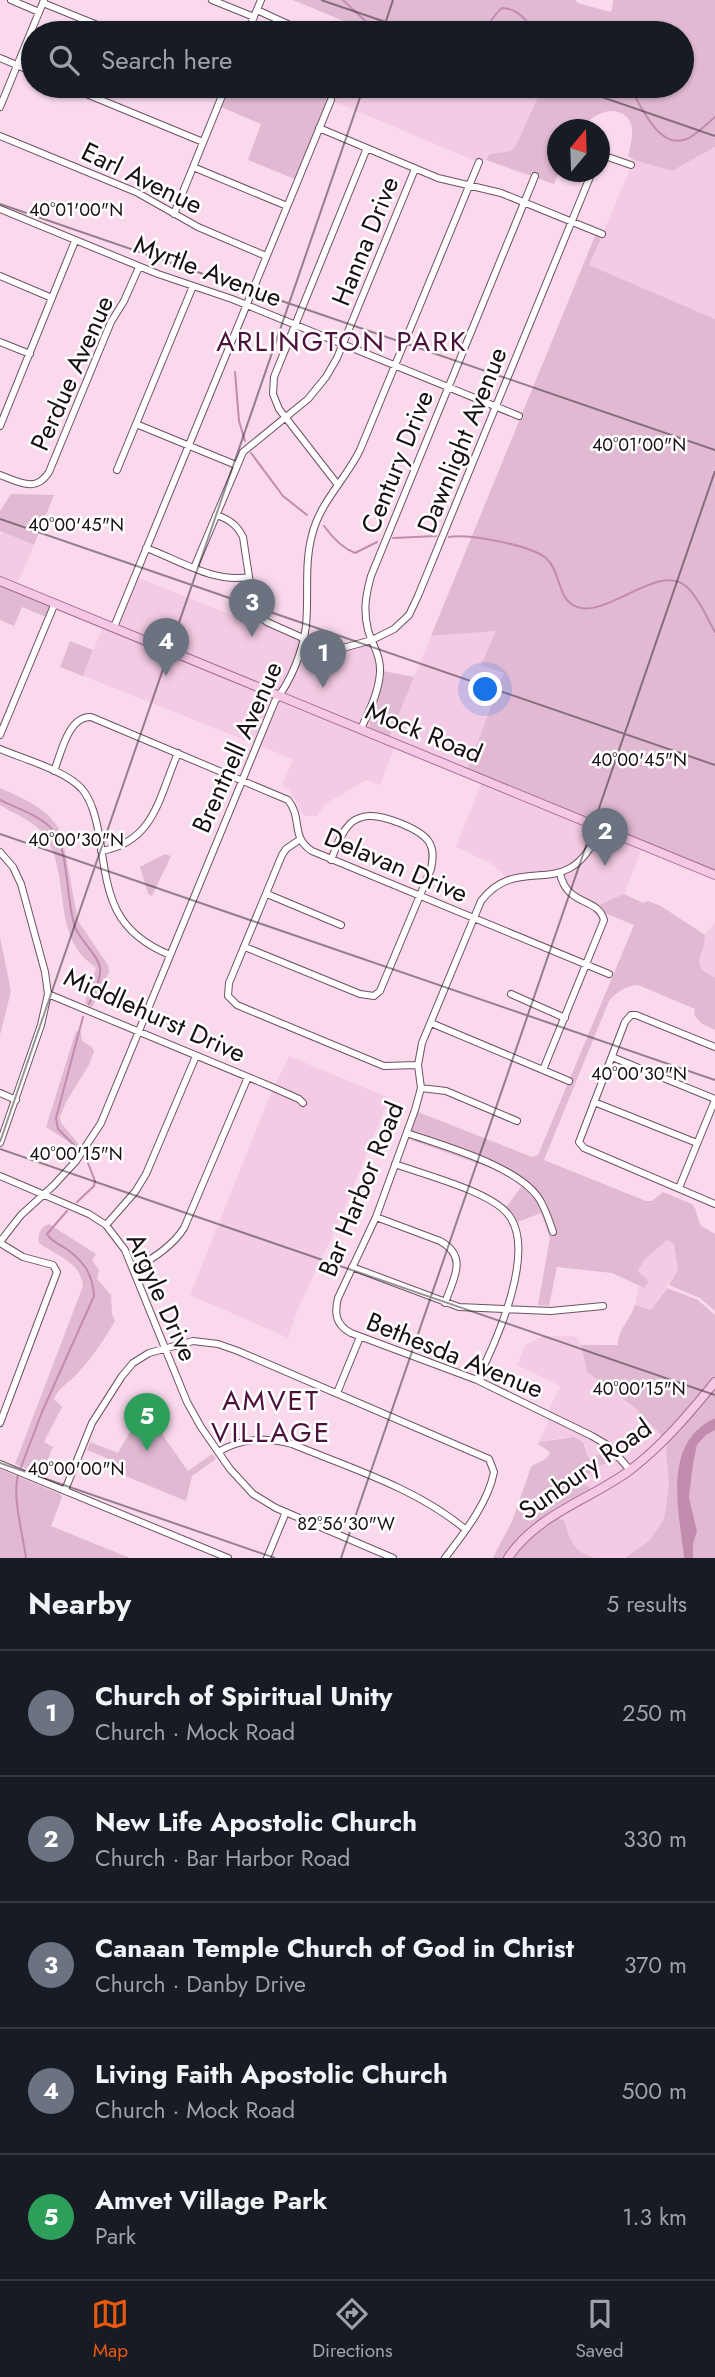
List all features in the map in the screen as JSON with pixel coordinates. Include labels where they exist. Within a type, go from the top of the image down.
[{"type":"main road","name":"Mock Road","points":[[0,580],[715,875]]},
{"type":"main road","name":"Sunbury Road","points":[[508,1558],[529,1532],[630,1469],[670,1435],[715,1382]]},
{"type":"street","points":[[11,0],[39,12]]},
{"type":"street","points":[[212,0],[254,17]]},
{"type":"street","points":[[252,21],[261,0]]},
{"type":"street","points":[[35,21],[43,1],[89,21]]},
{"type":"street","points":[[257,10],[281,21]]},
{"type":"street","points":[[0,107],[21,55]]},
{"type":"street","points":[[0,58],[21,67]]},
{"type":"street","points":[[96,98],[203,142]]},
{"type":"street","points":[[174,214],[221,98]]},
{"type":"street","points":[[114,627],[331,100]]},
{"type":"street","points":[[319,128],[415,169],[501,193],[602,234]]},
{"type":"street","name":"Earl Avenue","points":[[0,136],[156,201],[198,227],[266,256]]},
{"type":"street","points":[[338,485],[279,409],[273,394],[274,377],[367,148]]},
{"type":"street","points":[[610,158],[631,165]]},
{"type":"street","name":"Brentnell Avenue","points":[[0,1242],[20,1214],[70,1168],[94,1136],[275,701],[295,664],[306,627],[306,566],[312,534],[324,506],[357,457],[479,162]]},
{"type":"street","points":[[193,167],[287,206]]},
{"type":"street","name":"Hanna Drive","points":[[194,568],[243,452],[309,399],[326,377],[344,344],[415,169]]},
{"type":"street","name":"Century Drive","points":[[361,729],[377,691],[380,670],[373,640],[368,631],[364,603],[371,576],[535,176]]},
{"type":"street","name":"Dawnlight Avenue","points":[[216,515],[231,521],[243,537],[253,603],[257,615],[267,622],[303,638],[343,648],[373,640],[394,629],[409,615],[414,606],[589,182]]},
{"type":"street","name":"Myrtle Avenue","points":[[0,209],[139,267],[210,290],[519,416]]},
{"type":"street","points":[[0,426],[3,410],[30,354],[75,241]]},
{"type":"street","name":"Perdue Avenue","points":[[0,475],[29,485],[42,481],[49,472],[100,347],[139,267]]},
{"type":"street","points":[[0,276],[52,298]]},
{"type":"street","points":[[117,470],[193,286]]},
{"type":"street","points":[[0,342],[30,354]]},
{"type":"street","points":[[136,424],[236,465]]},
{"type":"street","points":[[146,548],[194,568],[231,579],[248,578]]},
{"type":"street","points":[[0,735],[54,603]]},
{"type":"street","name":"Delavan Drive","points":[[54,771],[74,724],[86,716],[243,779],[288,800],[294,807],[299,840],[312,851],[610,974]]},
{"type":"street","points":[[0,749],[54,771],[82,789],[96,815],[107,888],[114,908],[128,928],[149,945],[170,955]]},
{"type":"street","points":[[102,851],[132,841],[145,829],[178,753]]},
{"type":"street","points":[[245,947],[360,995],[373,996],[380,992],[432,862],[429,841],[418,832],[385,818],[363,817],[349,824],[331,859]]},
{"type":"street","points":[[543,1070],[603,926],[602,913],[570,895],[560,874],[586,856],[600,828]]},
{"type":"street","points":[[299,840],[282,855],[229,984],[228,996],[237,1005],[384,1066],[418,1065]]},
{"type":"street","name":"Middlehurst Drive","points":[[0,852],[13,867],[21,884],[45,972],[48,994],[290,1095],[303,1104]]},
{"type":"street","name":"Bar Harbor Road","points":[[337,1318],[335,1311],[338,1298],[376,1217],[421,1088],[418,1065],[422,1043],[474,918],[486,895],[502,881],[516,877],[560,874]]},
{"type":"street","points":[[267,894],[341,925]]},
{"type":"street","points":[[0,1143],[41,1025],[48,994]]},
{"type":"street","points":[[511,994],[565,1018]]},
{"type":"street","points":[[714,1201],[584,1148],[579,1137],[625,1022],[631,1016],[636,1015],[715,1047]]},
{"type":"street","points":[[431,1023],[569,1081]]},
{"type":"street","points":[[106,1225],[135,1192],[146,1174],[196,1055]]},
{"type":"street","points":[[612,1057],[715,1099],[679,1188]]},
{"type":"street","points":[[133,1269],[152,1259],[177,1239],[184,1228],[248,1077]]},
{"type":"street","points":[[421,1088],[446,1091],[517,1121]]},
{"type":"street","points":[[0,1093],[16,1100]]},
{"type":"street","points":[[594,1102],[697,1143]]},
{"type":"street","points":[[407,1133],[509,1172],[538,1197],[553,1231]]},
{"type":"street","points":[[395,1164],[483,1196],[506,1211],[517,1231],[518,1261],[506,1310],[499,1333],[477,1380]]},
{"type":"street","name":"Argyle Drive","points":[[0,1176],[89,1214],[106,1225],[125,1250],[187,1402],[230,1469],[253,1494],[286,1512],[393,1558]]},
{"type":"street","points":[[376,1217],[440,1241],[455,1254],[456,1273],[445,1303]]},
{"type":"street","points":[[0,1242],[23,1257],[49,1263],[56,1269],[56,1276],[27,1356],[0,1423]]},
{"type":"street","points":[[352,1267],[445,1303],[468,1308],[551,1311],[603,1306]]},
{"type":"street","points":[[328,1322],[337,1318]]},
{"type":"street","name":"Bethesda Avenue","points":[[337,1318],[343,1329],[360,1337],[477,1380],[592,1436],[609,1446],[630,1469]]},
{"type":"street","points":[[337,1392],[360,1337]]},
{"type":"street","points":[[65,1490],[92,1423],[133,1363],[149,1353],[165,1348],[193,1342],[218,1344],[483,1455],[493,1465],[493,1479],[465,1530],[445,1558]]},
{"type":"street","points":[[218,1452],[246,1440],[272,1438],[292,1444],[413,1495],[438,1508],[465,1530]]},
{"type":"street","points":[[0,1464],[228,1558]]},
{"type":"street","points":[[267,1558],[286,1512]]},
{"type":"shaded area","points":[[293,0],[575,0],[610,12],[613,0],[715,0],[715,147],[672,171],[628,156],[632,128],[623,114],[611,111],[592,119],[547,119],[547,182],[486,160],[490,154],[511,151],[515,147],[537,98],[694,98],[694,21],[343,21]]},
{"type":"shaded area","points":[[226,98],[328,98],[295,179],[248,160],[261,124],[221,107]]},
{"type":"shaded area","points":[[537,98],[512,151],[490,154],[486,160],[473,160],[328,99]]},
{"type":"shaded area","points":[[715,147],[715,319],[589,265],[634,160],[672,171]]},
{"type":"shaded area","points":[[595,236],[601,238],[589,265],[715,319],[715,872],[467,770],[504,673],[481,665],[496,631],[431,636]]},
{"type":"shaded area","points":[[11,494],[54,495],[34,545],[0,531],[0,511]]},
{"type":"shaded area","points":[[2,532],[34,545],[15,589],[0,586]]},
{"type":"shaded area","points":[[132,575],[258,626],[269,623],[325,645],[339,647],[373,640],[382,661],[383,678],[378,695],[389,737],[431,636],[496,631],[505,672],[467,770],[397,741],[380,785],[366,780],[325,804],[317,816],[304,816],[290,790],[282,786],[293,759],[83,676],[105,621],[113,621]]},
{"type":"shaded area","points":[[2,585],[50,604],[46,617],[22,607],[14,626],[0,620]]},
{"type":"shaded area","points":[[70,641],[93,650],[83,676],[60,667]]},
{"type":"shaded area","points":[[383,671],[414,677],[389,738],[370,730],[371,715],[383,679]]},
{"type":"shaded area","points":[[484,777],[644,843],[624,894],[599,905],[571,891],[561,872],[508,878],[490,863],[456,847]]},
{"type":"shaded area","points":[[0,788],[44,812],[62,835],[78,921],[108,965],[109,972],[93,1006],[85,1003],[96,968],[79,952],[70,936],[59,875],[50,844],[37,827],[0,805]]},
{"type":"shaded area","points":[[165,854],[171,856],[152,896],[148,894],[140,867]]},
{"type":"shaded area","points":[[624,894],[643,903],[648,901],[661,906],[705,935],[699,960],[702,969],[715,977],[715,1030],[701,1023],[694,1015],[695,1009],[638,985],[619,992],[609,1001],[544,1160],[646,1201],[652,1201],[663,1192],[692,1204],[700,1225],[715,1234],[715,1311],[700,1298],[669,1285],[678,1270],[674,1244],[667,1240],[644,1260],[638,1271],[647,1279],[648,1283],[644,1288],[612,1273],[557,1267],[549,1306],[538,1305],[550,1238],[541,1213],[518,1222],[506,1207],[522,1186],[502,1172],[408,1139],[418,1112],[532,1157],[538,1155],[634,925],[607,914],[599,905]]},
{"type":"shaded area","points":[[715,922],[715,977],[699,968],[698,962],[705,935]]},
{"type":"shaded area","points":[[0,937],[11,991],[0,1035]]},
{"type":"shaded area","points":[[76,1031],[81,1032],[82,1041],[94,1051],[60,1117],[61,1123],[82,1148],[79,1153],[69,1142],[46,1127]]},
{"type":"shaded area","points":[[289,1056],[389,1098],[288,1338],[190,1295],[267,1103]]},
{"type":"shaded area","points":[[49,1224],[96,1254],[92,1260],[99,1270],[97,1279],[111,1295],[115,1321],[87,1362],[54,1399],[62,1407],[44,1442],[53,1447],[41,1475],[15,1464],[83,1286],[81,1277],[72,1264],[39,1243],[40,1232]]},
{"type":"shaded area","points":[[667,1240],[674,1244],[678,1270],[651,1310],[635,1305],[639,1286],[644,1288],[638,1272],[644,1260]]},
{"type":"shaded area","points":[[667,1288],[698,1300],[715,1315],[715,1377],[664,1438],[635,1408],[587,1372],[581,1345],[618,1345],[620,1334],[635,1305],[651,1310]]},
{"type":"shaded area","points":[[543,1336],[575,1336],[581,1345],[587,1372],[635,1408],[668,1441],[666,1453],[669,1484],[664,1519],[650,1540],[625,1558],[596,1558],[578,1551],[564,1521],[557,1517],[583,1484],[586,1475],[595,1467],[605,1464],[587,1455],[583,1442],[567,1437],[539,1442],[551,1415],[548,1412],[560,1386],[517,1365],[525,1345]]},
{"type":"shaded area","points":[[715,1387],[715,1418],[698,1430],[686,1444],[680,1461],[677,1480],[684,1558],[625,1558],[650,1540],[664,1519],[669,1484],[666,1453],[668,1441],[684,1426]]},
{"type":"shaded area","points":[[147,1402],[164,1437],[188,1471],[212,1454],[216,1459],[192,1476],[186,1501],[111,1470],[114,1461],[87,1450],[90,1442],[118,1453]]},
{"type":"shaded area","points":[[715,1418],[715,1430],[697,1445],[689,1497],[697,1531],[693,1558],[684,1558],[677,1499],[680,1461],[687,1444],[698,1429]]},
{"type":"shaded area","points":[[715,1430],[715,1558],[693,1558],[697,1531],[689,1497],[693,1465],[697,1445]]},
{"type":"shaded area","points":[[574,1437],[583,1442],[590,1458],[600,1454],[606,1458],[605,1464],[595,1467],[583,1481],[583,1484],[591,1488],[533,1524],[503,1558],[493,1558],[513,1519],[531,1467],[549,1455],[550,1452],[538,1444],[539,1442]]},
{"type":"shaded area","points":[[0,1469],[60,1494],[62,1497],[51,1526],[130,1558],[0,1558]]},
{"type":"shaded area","points":[[557,1517],[564,1521],[577,1549],[596,1558],[512,1558],[530,1536]]},
{"type":"waterway","points":[[343,0],[365,21]]},
{"type":"waterway","points":[[491,21],[502,8],[518,13],[526,21]]},
{"type":"waterway","points":[[636,98],[652,125],[669,139],[678,141],[689,138],[715,117]]},
{"type":"waterway","points":[[235,372],[239,421],[245,441]]},
{"type":"waterway","points":[[251,453],[283,496],[307,515]]},
{"type":"waterway","points":[[324,526],[338,542],[355,553],[377,542]]},
{"type":"waterway","points":[[393,538],[436,536]]},
{"type":"waterway","points":[[449,537],[471,537],[500,542],[539,554],[547,559],[555,571],[566,598],[577,607],[603,605],[649,585],[676,581],[687,587],[695,597],[715,632]]},
{"type":"waterway","points":[[0,800],[44,822],[60,842],[75,927],[100,968],[89,1004]]},
{"type":"waterway","points":[[79,1150],[58,1129],[56,1118],[83,1017]]},
{"type":"waterway","points":[[77,1202],[94,1186],[95,1181],[86,1158]]},
{"type":"waterway","points":[[21,1467],[42,1412],[94,1296],[92,1281],[82,1263],[47,1234],[67,1211]]},
{"type":"waterway","points":[[18,1475],[17,1505],[26,1558]]},
{"type":"place","name":"Canaan Temple Church of God in Christ","points":[[252,637]]},
{"type":"place","name":"Living Faith Apostolic Church","points":[[166,676]]},
{"type":"place","name":"Church of Spiritual Unity","points":[[323,688]]},
{"type":"place","name":"New Life Apostolic Church","points":[[605,866]]},
{"type":"place","name":"Amvet Village Park","points":[[147,1451]]},
{"type":"district","name":"ARLINGTON PARK","points":[[342,341]]},
{"type":"district","name":"AMVET VILLAGE","points":[[271,1416]]}]
